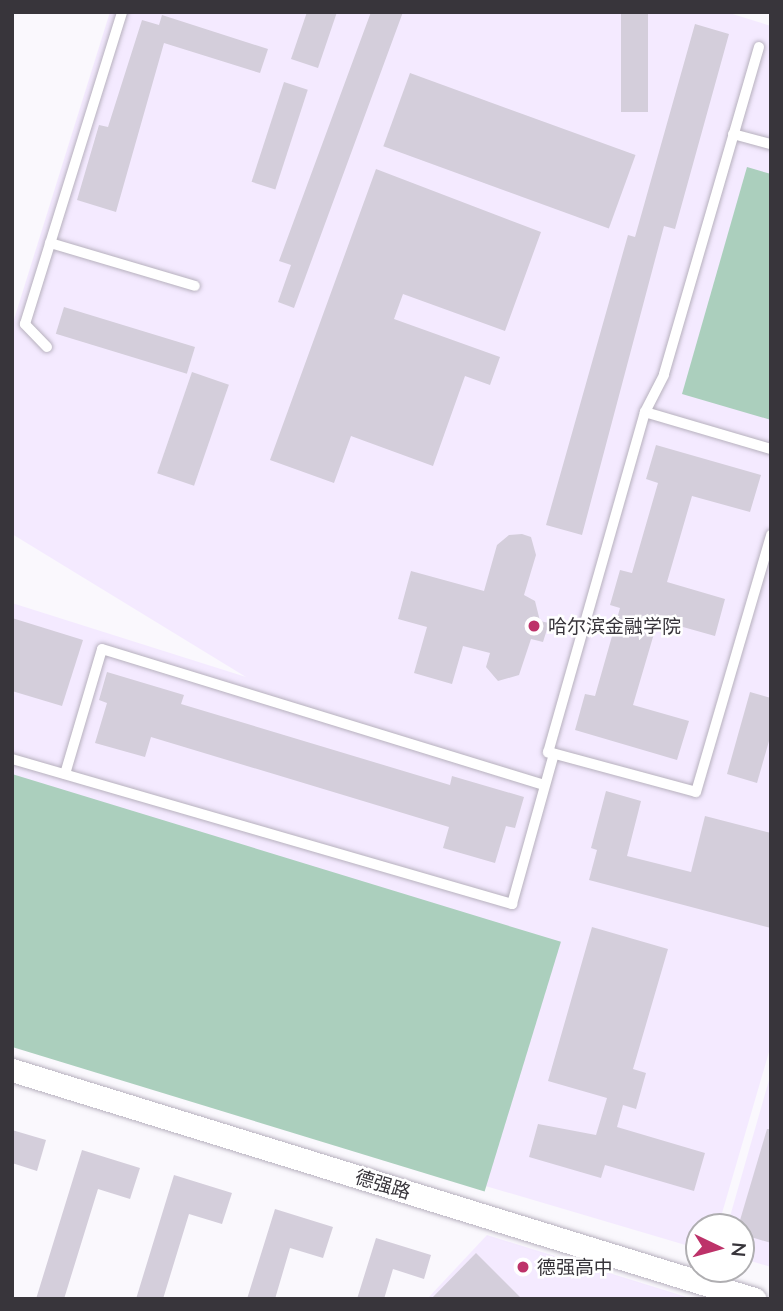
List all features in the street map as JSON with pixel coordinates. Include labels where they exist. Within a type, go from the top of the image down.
[{"type":"street","name":"德强路","points":[[12,1058],[685,1263]]},
{"type":"street","name":"德强路","points":[[12,1070],[754,1299]]},
{"type":"street","points":[[751,1283],[771,1289]]},
{"type":"lane","points":[[47,347],[25,324],[122,12]]},
{"type":"lane","points":[[759,47],[664,375],[645,412],[548,752],[696,792],[771,535]]},
{"type":"lane","points":[[733,134],[771,144]]},
{"type":"lane","points":[[50,243],[195,286]]},
{"type":"lane","points":[[645,412],[771,450]]},
{"type":"lane","points":[[65,774],[102,649],[545,785]]},
{"type":"lane","points":[[12,759],[512,904],[554,754]]},
{"type":"shaded area","name":"哈尔滨金融学院","points":[[110,12],[726,12],[771,26],[771,1045],[722,1213],[685,1213],[685,1245],[12,1046],[12,603],[246,677],[12,534],[12,326]]},
{"type":"shaded area","points":[[771,1073],[771,1267],[755,1262],[755,1213],[731,1213]]},
{"type":"shaded area","name":"德强高中","points":[[487,1235],[693,1299],[427,1299]]},
{"type":"green space","points":[[747,167],[771,174],[771,420],[682,394]]},
{"type":"green space","points":[[12,774],[561,942],[485,1191],[12,1047]]},
{"type":"building","points":[[307,12],[337,12],[318,68],[291,59]]},
{"type":"building","points":[[371,12],[403,12],[294,308],[278,302],[291,265],[279,261]]},
{"type":"building","points":[[621,12],[648,12],[648,112],[621,112]]},
{"type":"building","points":[[162,15],[268,49],[260,73],[164,43],[116,212],[77,200],[99,125],[108,127],[142,20],[159,25]]},
{"type":"building","points":[[695,24],[729,34],[675,229],[664,226],[582,535],[546,525],[628,235],[635,237]]},
{"type":"building","points":[[410,73],[636,155],[609,228],[383,146]]},
{"type":"building","points":[[284,82],[308,90],[275,190],[252,182]]},
{"type":"building","points":[[376,169],[541,232],[505,331],[403,294],[394,319],[500,357],[490,385],[465,376],[433,466],[351,436],[334,483],[270,460]]},
{"type":"building","points":[[64,307],[195,347],[187,374],[56,334]]},
{"type":"building","points":[[192,372],[229,385],[194,486],[157,473]]},
{"type":"building","points":[[656,445],[761,475],[750,512],[692,496],[667,582],[725,599],[715,636],[658,620],[633,705],[689,721],[677,760],[575,730],[585,694],[595,696],[620,608],[610,605],[620,570],[632,573],[658,483],[646,479]]},
{"type":"building","points":[[522,534],[531,537],[536,555],[524,595],[535,601],[540,621],[549,623],[543,642],[531,639],[519,675],[498,681],[486,667],[490,653],[463,646],[452,684],[414,673],[427,627],[398,619],[411,571],[484,591],[497,545],[509,535]]},
{"type":"building","points":[[12,618],[83,640],[62,706],[12,691]]},
{"type":"building","points":[[107,672],[184,695],[181,704],[450,785],[452,776],[524,797],[515,828],[506,826],[495,863],[443,848],[449,827],[151,737],[145,757],[95,743],[107,703],[99,700]]},
{"type":"building","points":[[750,692],[771,698],[771,734],[757,783],[727,774]]},
{"type":"building","points":[[606,791],[641,801],[627,856],[691,872],[705,816],[771,833],[771,928],[589,880],[597,850],[591,848]]},
{"type":"building","points":[[592,927],[668,949],[633,1069],[646,1073],[636,1109],[623,1105],[617,1127],[705,1153],[694,1191],[605,1165],[601,1178],[529,1157],[538,1124],[596,1135],[607,1098],[548,1081]]},
{"type":"building","points":[[767,1129],[771,1129],[771,1243],[755,1238],[755,1213],[742,1213]]},
{"type":"building","points":[[12,1130],[46,1140],[37,1171],[12,1163]]},
{"type":"building","points":[[82,1150],[140,1168],[130,1199],[98,1189],[64,1299],[36,1299]]},
{"type":"building","points":[[174,1175],[232,1193],[222,1224],[189,1214],[163,1299],[136,1299]]},
{"type":"building","points":[[275,1209],[333,1227],[323,1258],[290,1248],[275,1299],[247,1299]]},
{"type":"building","points":[[376,1238],[431,1255],[424,1279],[393,1269],[384,1299],[357,1299]]},
{"type":"building","points":[[476,1253],[522,1299],[431,1299]]},
{"type":"place","name":"哈尔滨金融学院","points":[[534,626]]},
{"type":"place","name":"德强高中","points":[[523,1267]]}]
